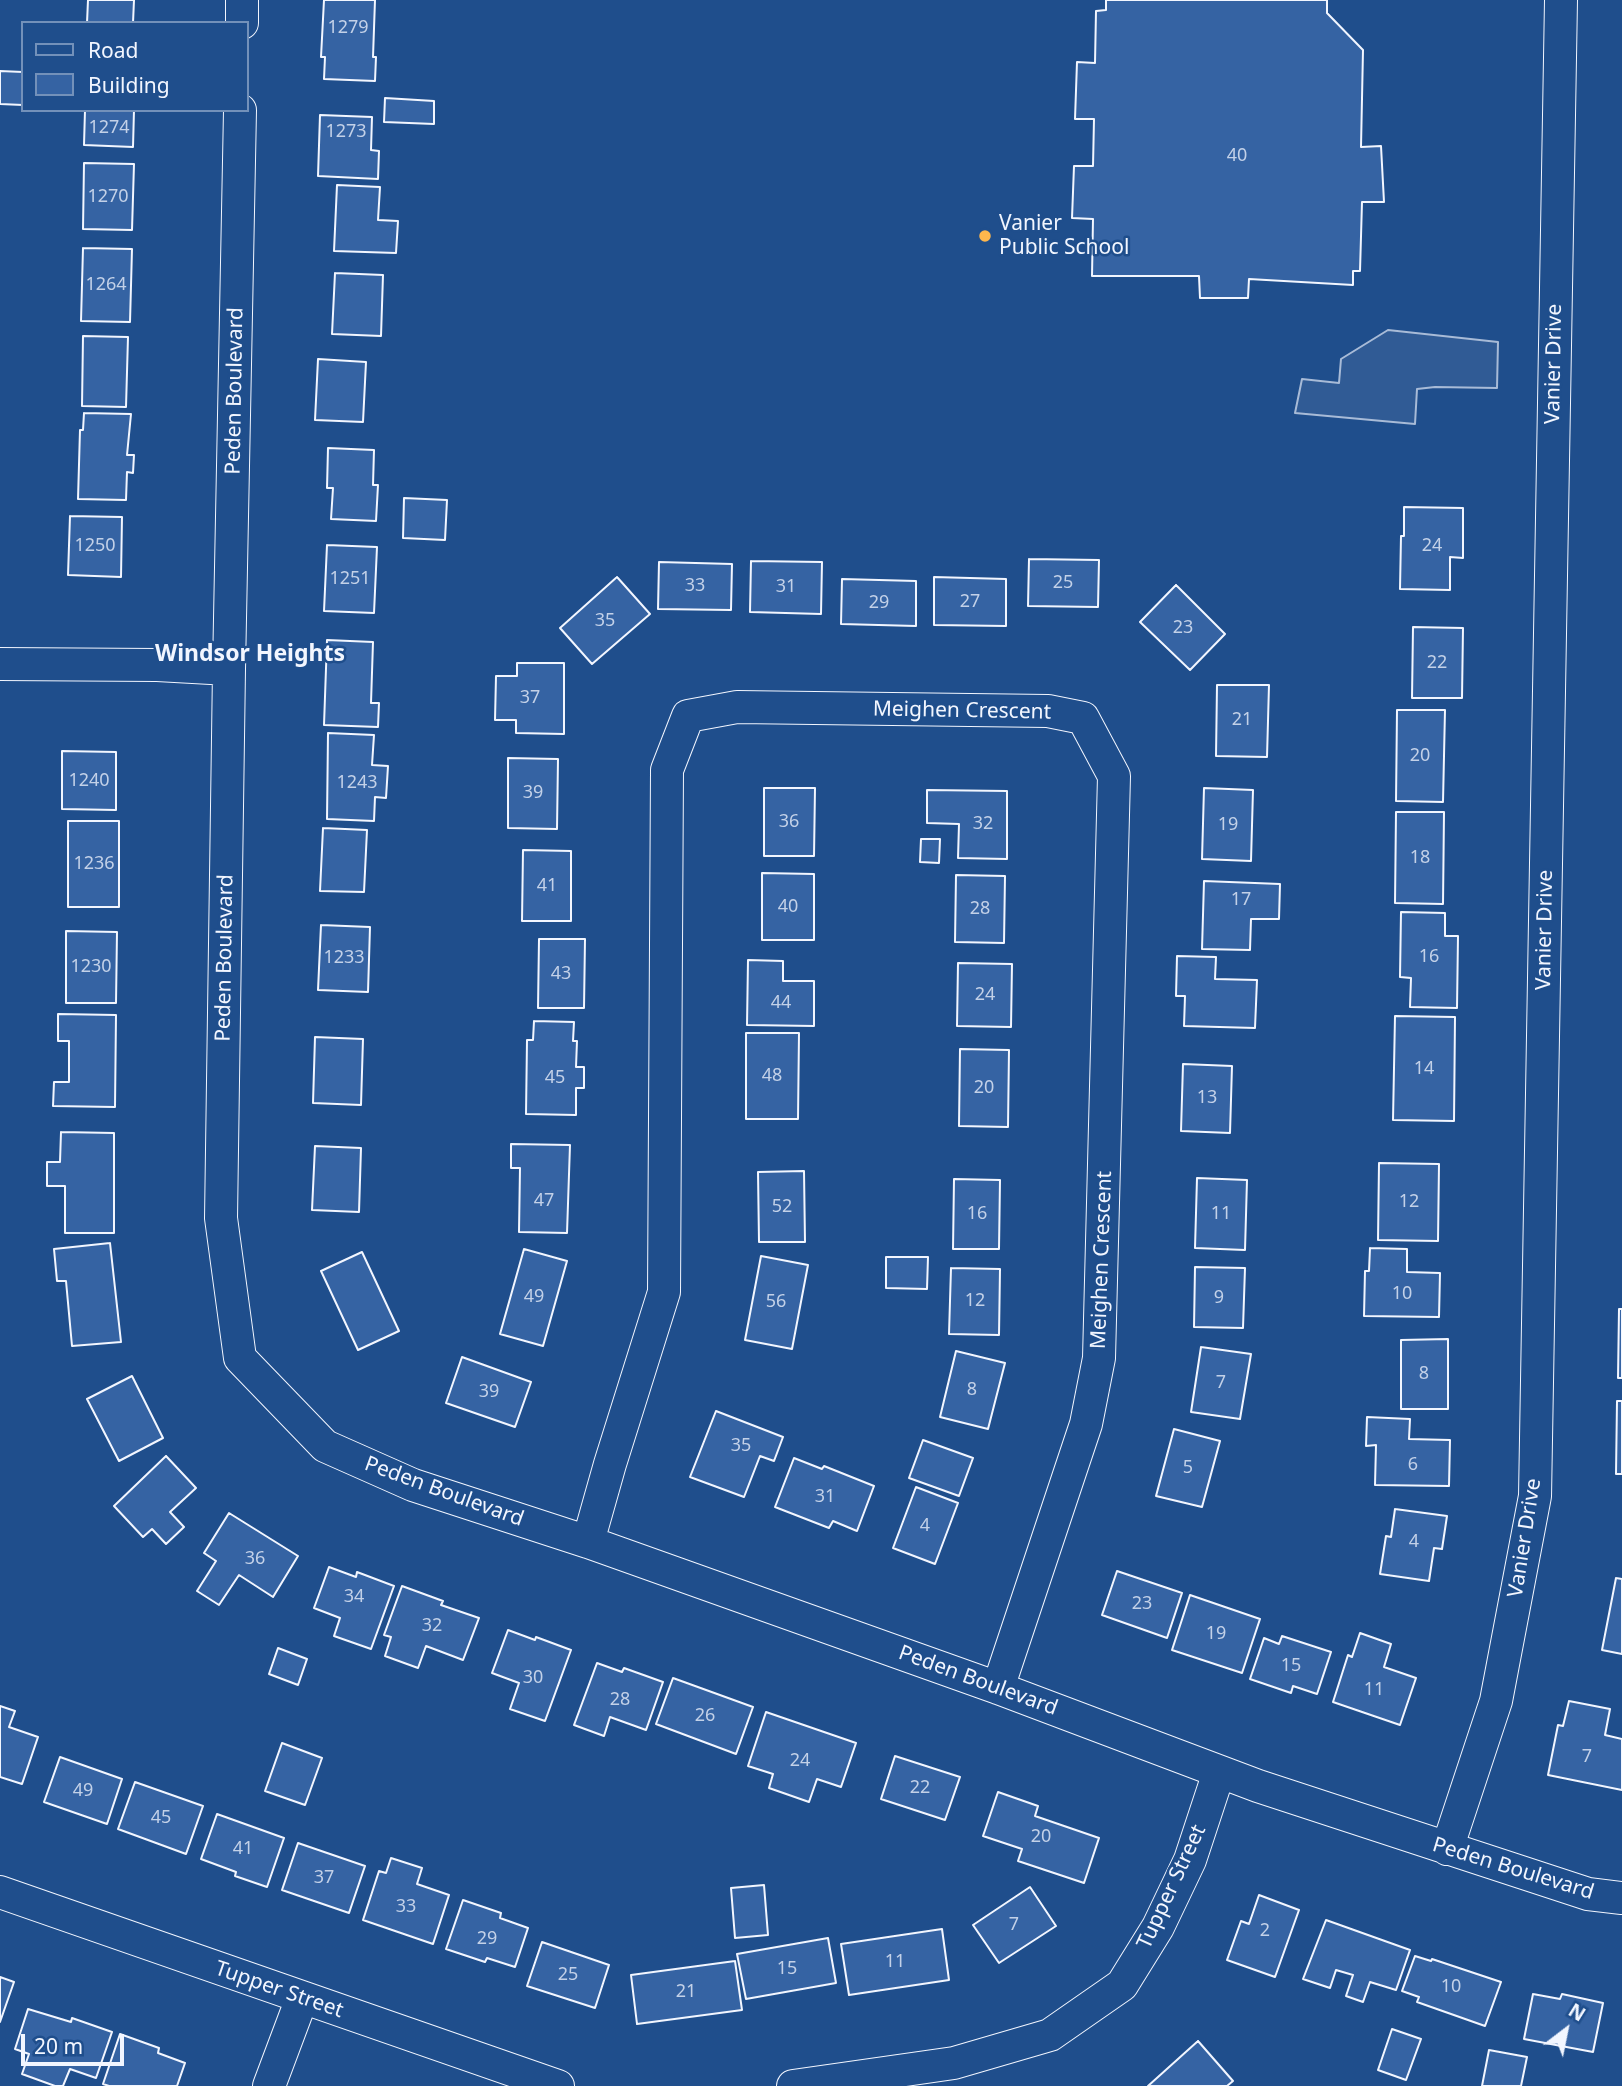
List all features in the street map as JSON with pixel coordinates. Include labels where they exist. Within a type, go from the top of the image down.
[{"type":"street","points":[[242,0],[242,21]]},
{"type":"street","name":"Vanier Drive","points":[[1447,1849],[1496,1701],[1535,1496],[1561,0]]},
{"type":"street","name":"Peden Boulevard","points":[[240,112],[221,1217],[240,1358],[325,1446],[412,1485],[588,1542],[998,1688],[1219,1772],[1588,1894],[1622,1898]]},
{"type":"street","points":[[0,664],[157,665],[229,669]]},
{"type":"street","name":"Meighen Crescent","points":[[588,1542],[664,1292],[667,770],[688,716],[737,707],[1048,711],[1083,718],[1114,776],[1099,1358],[1086,1424],[998,1688]]},
{"type":"street","name":"Tupper Street","points":[[793,2086],[954,2063],[1049,2035],[1122,1985],[1158,1927],[1190,1860],[1219,1772]]},
{"type":"street","name":"Tupper Street","points":[[0,1892],[558,2086]]},
{"type":"street","points":[[269,2086],[302,1998]]},
{"type":"shaded area","points":[[1388,330],[1498,342],[1497,388],[1417,389],[1415,424],[1295,413],[1302,379],[1339,383],[1341,359]]},
{"type":"building","points":[[88,0],[134,0],[133,21],[87,21]]},
{"type":"building","points":[[324,0],[375,0],[375,81],[324,79],[325,57],[321,57]]},
{"type":"building","points":[[1106,0],[1327,0],[1327,13],[1363,50],[1361,147],[1381,146],[1384,202],[1362,202],[1360,271],[1353,271],[1353,285],[1249,279],[1248,298],[1200,298],[1199,276],[1092,276],[1093,219],[1072,218],[1074,166],[1093,166],[1094,119],[1075,119],[1077,62],[1095,63],[1096,11],[1106,10]]},
{"type":"building","points":[[0,71],[21,72],[21,105],[0,104]]},
{"type":"building","points":[[385,98],[434,101],[434,124],[384,122]]},
{"type":"building","points":[[85,112],[134,112],[133,147],[84,145]]},
{"type":"building","points":[[320,115],[372,117],[371,150],[379,151],[378,179],[318,176]]},
{"type":"building","points":[[84,163],[134,164],[132,230],[83,229]]},
{"type":"building","points":[[337,185],[380,187],[378,220],[398,221],[396,253],[334,251]]},
{"type":"building","points":[[83,248],[132,249],[130,322],[81,321]]},
{"type":"building","points":[[335,273],[383,275],[381,336],[332,334]]},
{"type":"building","points":[[83,336],[128,337],[126,407],[82,406]]},
{"type":"building","points":[[318,359],[366,362],[363,422],[315,420]]},
{"type":"building","points":[[84,413],[131,414],[127,455],[134,455],[133,473],[127,472],[126,500],[78,499],[80,430],[83,430]]},
{"type":"building","points":[[328,448],[374,450],[373,485],[378,485],[376,521],[331,519],[333,488],[327,488]]},
{"type":"building","points":[[404,498],[447,500],[445,540],[403,538]]},
{"type":"building","points":[[1404,507],[1463,508],[1463,558],[1450,557],[1450,590],[1400,589]]},
{"type":"building","points":[[70,516],[122,517],[121,577],[68,575]]},
{"type":"building","points":[[327,545],[377,547],[374,613],[324,611]]},
{"type":"building","points":[[1029,559],[1099,560],[1098,607],[1028,606]]},
{"type":"building","points":[[751,561],[822,562],[821,614],[750,612]]},
{"type":"building","points":[[659,562],[732,564],[731,610],[658,609]]},
{"type":"building","points":[[617,577],[650,614],[592,664],[560,628]]},
{"type":"building","points":[[934,577],[1006,579],[1006,626],[934,625]]},
{"type":"building","points":[[842,579],[916,581],[916,626],[841,624]]},
{"type":"building","points":[[1176,585],[1225,634],[1190,670],[1140,622]]},
{"type":"building","points":[[1413,627],[1463,628],[1462,698],[1412,698]]},
{"type":"building","points":[[327,640],[373,642],[371,703],[379,703],[378,727],[324,725]]},
{"type":"building","points":[[517,663],[564,663],[564,734],[516,733],[516,720],[495,720],[496,676],[517,676]]},
{"type":"building","points":[[1217,685],[1269,685],[1267,757],[1216,756]]},
{"type":"building","points":[[1397,710],[1445,710],[1443,802],[1396,801]]},
{"type":"building","points":[[328,733],[374,735],[372,765],[388,766],[386,798],[375,797],[374,821],[327,819]]},
{"type":"building","points":[[62,751],[116,752],[116,810],[62,809]]},
{"type":"building","points":[[508,758],[558,759],[557,829],[508,828]]},
{"type":"building","points":[[764,788],[815,788],[814,856],[764,856]]},
{"type":"building","points":[[1204,788],[1253,790],[1251,861],[1202,859]]},
{"type":"building","points":[[927,790],[1007,791],[1007,859],[958,858],[959,824],[927,823]]},
{"type":"building","points":[[1396,812],[1444,812],[1443,904],[1395,903]]},
{"type":"building","points":[[68,821],[119,821],[119,907],[68,907]]},
{"type":"building","points":[[323,828],[367,830],[364,892],[320,891]]},
{"type":"building","points":[[921,839],[940,839],[939,863],[920,862]]},
{"type":"building","points":[[523,850],[571,851],[571,921],[522,921]]},
{"type":"building","points":[[762,873],[814,874],[814,940],[762,940]]},
{"type":"building","points":[[956,875],[1005,876],[1004,943],[955,942]]},
{"type":"building","points":[[1204,881],[1280,884],[1279,919],[1251,919],[1250,950],[1202,949]]},
{"type":"building","points":[[1401,912],[1445,913],[1445,936],[1458,936],[1457,1008],[1410,1007],[1411,978],[1400,977]]},
{"type":"building","points":[[321,925],[370,927],[368,992],[318,990]]},
{"type":"building","points":[[66,931],[117,932],[116,1003],[66,1003]]},
{"type":"building","points":[[539,939],[585,939],[584,1008],[538,1008]]},
{"type":"building","points":[[1177,956],[1216,957],[1215,979],[1257,980],[1255,1028],[1184,1026],[1185,996],[1176,996]]},
{"type":"building","points":[[748,960],[783,961],[783,981],[814,981],[814,1026],[747,1025]]},
{"type":"building","points":[[958,963],[1012,964],[1011,1027],[957,1026]]},
{"type":"building","points":[[58,1014],[116,1015],[115,1107],[53,1106],[54,1082],[69,1082],[69,1041],[58,1041]]},
{"type":"building","points":[[1395,1016],[1455,1017],[1454,1121],[1393,1120]]},
{"type":"building","points":[[534,1021],[574,1022],[573,1041],[577,1041],[576,1067],[584,1067],[584,1088],[576,1088],[576,1115],[526,1114],[527,1040],[533,1040]]},
{"type":"building","points":[[746,1033],[799,1033],[798,1119],[746,1119]]},
{"type":"building","points":[[315,1037],[363,1039],[361,1105],[313,1103]]},
{"type":"building","points":[[960,1049],[1009,1050],[1008,1127],[959,1126]]},
{"type":"building","points":[[1183,1064],[1232,1066],[1230,1133],[1181,1131]]},
{"type":"building","points":[[61,1132],[114,1133],[114,1233],[65,1233],[65,1186],[47,1186],[47,1162],[60,1162]]},
{"type":"building","points":[[511,1144],[570,1145],[567,1233],[519,1232],[520,1168],[511,1168]]},
{"type":"building","points":[[315,1146],[361,1148],[359,1212],[312,1210]]},
{"type":"building","points":[[1379,1163],[1439,1164],[1438,1241],[1378,1240]]},
{"type":"building","points":[[804,1171],[805,1242],[759,1242],[758,1172]]},
{"type":"building","points":[[1197,1178],[1247,1180],[1245,1250],[1195,1248]]},
{"type":"building","points":[[954,1179],[1000,1180],[999,1249],[953,1249]]},
{"type":"building","points":[[110,1243],[121,1342],[72,1346],[66,1281],[57,1281],[54,1249]]},
{"type":"building","points":[[1370,1248],[1407,1249],[1407,1272],[1440,1273],[1439,1317],[1364,1316],[1365,1271],[1369,1271]]},
{"type":"building","points":[[524,1249],[567,1261],[543,1346],[500,1334]]},
{"type":"building","points":[[362,1252],[399,1331],[358,1350],[321,1271]]},
{"type":"building","points":[[761,1256],[808,1265],[792,1349],[745,1340]]},
{"type":"building","points":[[886,1257],[928,1257],[927,1289],[886,1288]]},
{"type":"building","points":[[1195,1267],[1245,1268],[1243,1328],[1194,1327]]},
{"type":"building","points":[[951,1268],[1000,1269],[999,1335],[949,1334]]},
{"type":"building","points":[[1619,1309],[1622,1309],[1622,1378],[1618,1378]]},
{"type":"building","points":[[1448,1339],[1448,1409],[1401,1409],[1401,1340]]},
{"type":"building","points":[[1201,1347],[1251,1354],[1240,1419],[1191,1412]]},
{"type":"building","points":[[956,1351],[1005,1363],[988,1429],[940,1417]]},
{"type":"building","points":[[462,1357],[531,1382],[515,1427],[446,1403]]},
{"type":"building","points":[[132,1376],[163,1438],[119,1461],[87,1399]]},
{"type":"building","points":[[1617,1401],[1622,1401],[1622,1474],[1616,1474]]},
{"type":"building","points":[[716,1411],[783,1437],[774,1461],[760,1456],[744,1497],[690,1477]]},
{"type":"building","points":[[1367,1417],[1410,1419],[1409,1439],[1450,1440],[1449,1486],[1375,1485],[1376,1445],[1366,1446]]},
{"type":"building","points":[[1174,1429],[1220,1441],[1202,1507],[1156,1496]]},
{"type":"building","points":[[923,1440],[973,1458],[959,1496],[909,1478]]},
{"type":"building","points":[[166,1456],[196,1488],[170,1512],[184,1527],[166,1544],[152,1529],[143,1537],[114,1506]]},
{"type":"building","points":[[794,1458],[822,1469],[824,1466],[874,1486],[857,1531],[833,1521],[829,1528],[775,1507]]},
{"type":"building","points":[[916,1487],[958,1503],[935,1564],[893,1548]]},
{"type":"building","points":[[1395,1509],[1447,1516],[1442,1549],[1434,1548],[1429,1581],[1380,1574],[1386,1536],[1391,1537]]},
{"type":"building","points":[[229,1513],[298,1556],[273,1597],[239,1575],[219,1605],[197,1591],[216,1561],[204,1553]]},
{"type":"building","points":[[329,1567],[356,1577],[357,1572],[394,1586],[371,1649],[334,1636],[340,1618],[314,1608]]},
{"type":"building","points":[[1117,1571],[1182,1593],[1167,1638],[1102,1615]]},
{"type":"building","points":[[1616,1578],[1622,1579],[1622,1654],[1602,1650]]},
{"type":"building","points":[[402,1586],[443,1601],[441,1605],[479,1618],[463,1660],[426,1646],[418,1668],[385,1656],[391,1637],[384,1635]]},
{"type":"building","points":[[1190,1595],[1260,1619],[1242,1673],[1172,1650]]},
{"type":"building","points":[[508,1630],[571,1650],[545,1721],[510,1709],[519,1683],[492,1673]]},
{"type":"building","points":[[1360,1633],[1391,1644],[1384,1667],[1416,1678],[1400,1725],[1333,1702],[1348,1655],[1352,1657]]},
{"type":"building","points":[[1282,1636],[1331,1652],[1317,1694],[1293,1686],[1291,1693],[1250,1679],[1264,1638],[1279,1644]]},
{"type":"building","points":[[278,1648],[307,1659],[298,1685],[269,1674]]},
{"type":"building","points":[[597,1663],[622,1672],[624,1668],[663,1682],[646,1730],[610,1717],[604,1736],[574,1725]]},
{"type":"building","points":[[673,1678],[753,1707],[736,1754],[656,1724]]},
{"type":"building","points":[[1569,1701],[1610,1709],[1605,1735],[1622,1739],[1622,1790],[1548,1775],[1558,1725],[1563,1726]]},
{"type":"building","points":[[0,1706],[15,1711],[9,1727],[38,1737],[22,1784],[0,1777]]},
{"type":"building","points":[[766,1712],[856,1743],[841,1787],[817,1779],[809,1802],[769,1788],[773,1774],[748,1766]]},
{"type":"building","points":[[282,1743],[322,1758],[305,1805],[265,1791]]},
{"type":"building","points":[[895,1756],[960,1777],[945,1820],[881,1799]]},
{"type":"building","points":[[60,1757],[122,1779],[107,1824],[44,1802]]},
{"type":"building","points":[[135,1782],[203,1806],[186,1854],[118,1829]]},
{"type":"building","points":[[998,1792],[1038,1806],[1035,1816],[1099,1838],[1084,1883],[1018,1861],[1022,1849],[983,1836]]},
{"type":"building","points":[[217,1814],[284,1838],[267,1887],[235,1876],[236,1872],[201,1859]]},
{"type":"building","points":[[298,1843],[365,1866],[349,1913],[282,1890]]},
{"type":"building","points":[[391,1858],[422,1868],[417,1884],[449,1895],[433,1944],[363,1920],[379,1871],[386,1873]]},
{"type":"building","points":[[764,1885],[768,1935],[735,1938],[731,1888]]},
{"type":"building","points":[[1030,1887],[1056,1926],[999,1963],[973,1925]]},
{"type":"building","points":[[1259,1895],[1299,1910],[1275,1977],[1227,1960],[1241,1921],[1249,1924]]},
{"type":"building","points":[[463,1900],[501,1913],[500,1918],[528,1928],[515,1967],[487,1958],[485,1962],[446,1949]]},
{"type":"building","points":[[1326,1920],[1410,1950],[1396,1990],[1370,1982],[1363,2002],[1346,1996],[1353,1975],[1336,1970],[1330,1988],[1303,1979]]},
{"type":"building","points":[[942,1929],[949,1980],[849,1995],[841,1944]]},
{"type":"building","points":[[828,1938],[836,1983],[746,1999],[737,1954]]},
{"type":"building","points":[[542,1942],[609,1965],[595,2008],[527,1986]]},
{"type":"building","points":[[1415,1956],[1501,1982],[1485,2026],[1417,2002],[1419,1997],[1402,1991]]},
{"type":"building","points":[[735,1961],[742,2010],[637,2024],[631,1975]]},
{"type":"building","points":[[0,1977],[14,1982],[0,2022]]},
{"type":"building","points":[[1533,1994],[1560,1999],[1562,1994],[1603,2003],[1593,2052],[1524,2039]]},
{"type":"building","points":[[28,2009],[71,2022],[72,2018],[112,2032],[96,2078],[70,2069],[63,2086],[55,2086],[22,2074],[29,2054],[15,2049]]},
{"type":"building","points":[[1392,2029],[1421,2039],[1406,2080],[1378,2070]]},
{"type":"building","points":[[120,2034],[159,2048],[158,2053],[185,2063],[177,2086],[103,2084]]},
{"type":"building","points":[[1198,2041],[1233,2081],[1227,2086],[1148,2086]]},
{"type":"building","points":[[1489,2050],[1527,2057],[1521,2086],[1482,2086]]},
{"type":"place","name":"Vanier Public School","points":[[985,236]]},
{"type":"district","name":"Windsor Heights","points":[[250,654]]}]
